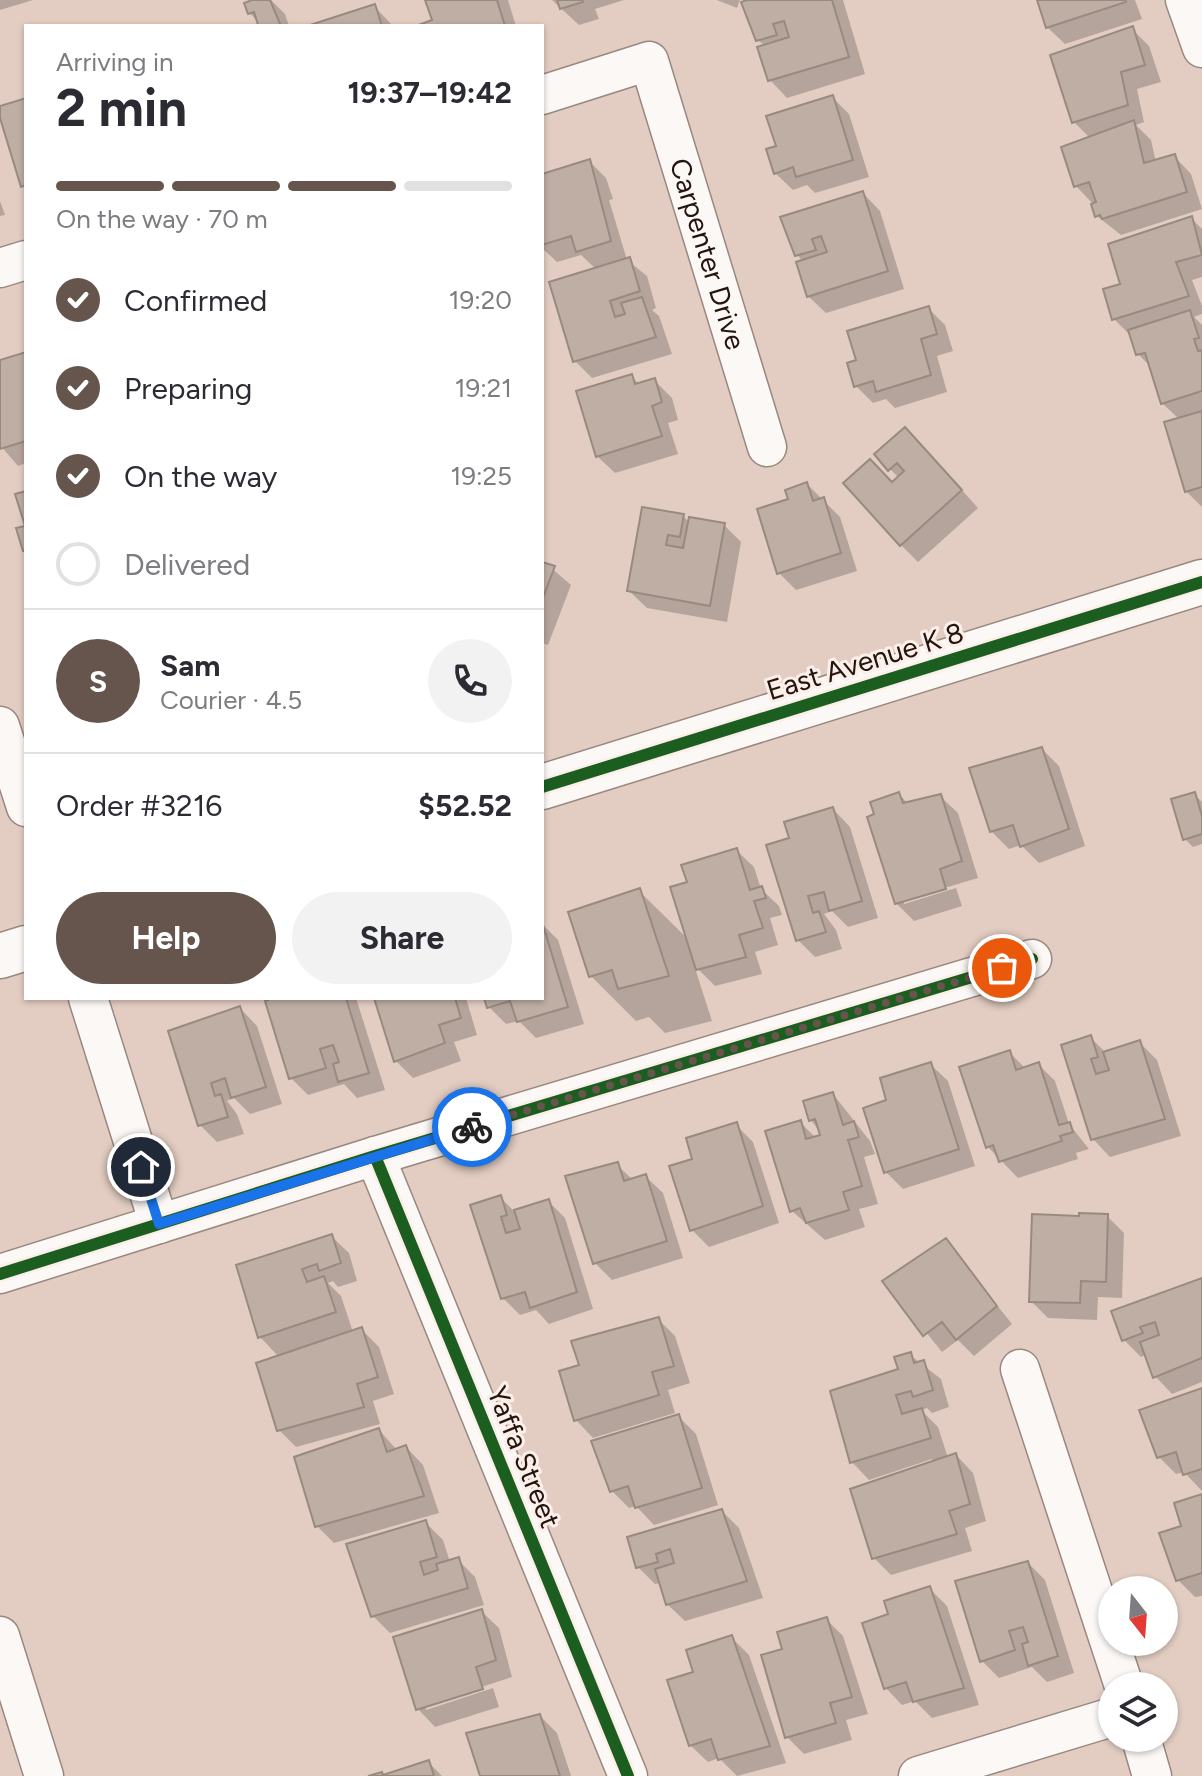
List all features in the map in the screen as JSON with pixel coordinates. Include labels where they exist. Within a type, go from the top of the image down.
[{"type":"street","points":[[1185,0],[1202,48]]},
{"type":"street","name":"Carpenter Drive","points":[[544,94],[649,61],[767,447]]},
{"type":"street","points":[[0,268],[24,261]]},
{"type":"street","name":"East Avenue K 8","points":[[544,786],[1202,582]]},
{"type":"street","points":[[0,726],[24,801]]},
{"type":"street","points":[[0,956],[24,949]]},
{"type":"street","points":[[0,1274],[375,1156],[1032,959]]},
{"type":"street","points":[[89,1000],[159,1224]]},
{"type":"street","name":"Yaffa Street","points":[[375,1156],[628,1776]]},
{"type":"street","points":[[1020,1369],[1119,1672]]},
{"type":"street","points":[[0,1636],[44,1776]]},
{"type":"street","points":[[918,1776],[1098,1721]]},
{"type":"street","points":[[1145,1752],[1152,1776]]},
{"type":"building","points":[[270,0],[280,24],[258,24],[254,12],[248,14],[244,3]]},
{"type":"building","points":[[425,0],[497,0],[504,24],[421,24],[432,20]]},
{"type":"building","points":[[557,0],[582,0],[583,2],[560,9]]},
{"type":"building","points":[[832,0],[849,57],[768,81],[757,47],[789,37],[784,21],[773,24],[777,35],[756,41],[741,2]]},
{"type":"building","points":[[1037,0],[1125,0],[1126,2],[1046,28]]},
{"type":"building","points":[[375,4],[381,24],[313,24]]},
{"type":"building","points":[[1133,26],[1145,65],[1121,72],[1128,105],[1072,123],[1050,55]]},
{"type":"building","points":[[833,95],[853,160],[796,177],[793,167],[774,174],[766,149],[776,146],[766,116]]},
{"type":"building","points":[[24,99],[24,186],[21,187],[0,118],[0,106]]},
{"type":"building","points":[[1134,120],[1144,163],[1175,154],[1187,192],[1102,219],[1100,215],[1095,217],[1091,204],[1096,202],[1089,182],[1074,187],[1061,147]]},
{"type":"building","points":[[590,159],[611,241],[576,252],[571,236],[544,244],[544,173]]},
{"type":"building","points":[[863,191],[888,271],[807,297],[796,262],[827,252],[821,236],[812,239],[816,250],[795,256],[780,217]]},
{"type":"building","points":[[1192,216],[1202,255],[1176,262],[1189,296],[1112,320],[1103,289],[1120,284],[1108,244]]},
{"type":"building","points":[[630,257],[640,291],[610,301],[615,317],[625,314],[621,303],[642,297],[656,337],[573,362],[549,282]]},
{"type":"building","points":[[929,306],[937,334],[921,339],[931,375],[876,392],[873,381],[854,387],[847,363],[856,360],[847,331]]},
{"type":"building","points":[[1190,310],[1199,338],[1194,339],[1198,351],[1202,350],[1202,391],[1161,404],[1145,353],[1136,355],[1128,330]]},
{"type":"building","points":[[24,353],[24,442],[0,449],[0,360]]},
{"type":"building","points":[[632,374],[635,384],[655,378],[662,402],[652,406],[662,436],[596,457],[576,391]]},
{"type":"building","points":[[1202,411],[1202,487],[1185,492],[1164,422]]},
{"type":"building","points":[[905,427],[962,490],[900,546],[843,483],[870,459],[892,482],[904,471],[897,463],[888,471],[874,454]]},
{"type":"building","points":[[807,482],[813,501],[824,497],[841,553],[777,574],[757,509],[788,499],[785,490]]},
{"type":"building","points":[[24,492],[24,523],[15,494]]},
{"type":"building","points":[[642,507],[684,514],[680,537],[668,535],[666,545],[683,548],[689,517],[725,523],[710,606],[627,591]]},
{"type":"building","points":[[24,526],[23,551],[16,528]]},
{"type":"building","points":[[544,563],[555,566],[544,595]]},
{"type":"building","points":[[1042,747],[1069,829],[1020,847],[1013,825],[990,832],[969,768]]},
{"type":"building","points":[[899,792],[903,803],[941,794],[962,861],[940,869],[946,889],[895,904],[867,817],[874,814],[870,802]]},
{"type":"building","points":[[1195,792],[1202,816],[1202,834],[1183,840],[1171,799]]},
{"type":"building","points":[[833,807],[862,901],[829,911],[824,892],[808,896],[813,913],[819,911],[826,932],[796,941],[766,845],[789,838],[784,822]]},
{"type":"building","points":[[737,848],[750,890],[762,886],[766,898],[754,901],[763,928],[739,935],[746,957],[696,970],[670,887],[687,882],[681,865]]},
{"type":"building","points":[[640,888],[669,976],[618,989],[612,970],[589,977],[568,912]]},
{"type":"building","points":[[544,929],[568,1007],[517,1022],[510,1001],[487,1008],[485,1000],[544,1000]]},
{"type":"building","points":[[347,1000],[369,1073],[338,1082],[333,1064],[339,1062],[333,1045],[320,1049],[326,1068],[289,1079],[265,1001]]},
{"type":"building","points":[[375,1000],[456,1000],[461,1018],[439,1025],[445,1043],[394,1062]]},
{"type":"building","points":[[240,1006],[266,1087],[231,1098],[225,1078],[211,1083],[215,1096],[221,1094],[228,1117],[198,1126],[168,1031]]},
{"type":"building","points":[[1091,1035],[1098,1057],[1091,1059],[1096,1074],[1109,1070],[1103,1052],[1140,1040],[1165,1119],[1091,1140],[1061,1045]]},
{"type":"building","points":[[1010,1050],[1016,1070],[1039,1062],[1059,1125],[1070,1122],[1073,1132],[1060,1136],[1062,1141],[999,1162],[993,1145],[986,1148],[959,1067]]},
{"type":"building","points":[[931,1062],[959,1149],[884,1173],[863,1108],[886,1100],[880,1078]]},
{"type":"building","points":[[833,1092],[843,1125],[854,1121],[859,1137],[848,1140],[862,1186],[843,1192],[849,1210],[806,1223],[800,1208],[790,1212],[765,1131],[801,1120],[806,1139],[820,1135],[815,1119],[809,1121],[803,1101]]},
{"type":"building","points":[[737,1122],[763,1206],[690,1231],[669,1166],[692,1159],[686,1138]]},
{"type":"building","points":[[618,1162],[624,1181],[646,1174],[667,1241],[593,1264],[565,1176]]},
{"type":"building","points":[[501,1195],[507,1215],[501,1217],[506,1233],[520,1229],[514,1210],[549,1199],[577,1292],[530,1308],[525,1292],[501,1299],[470,1205]]},
{"type":"building","points":[[1079,1213],[1108,1214],[1106,1282],[1081,1281],[1080,1303],[1029,1302],[1032,1214],[1079,1216]]},
{"type":"building","points":[[332,1234],[341,1263],[319,1271],[317,1264],[302,1269],[307,1282],[324,1276],[336,1312],[258,1338],[236,1265]]},
{"type":"building","points":[[946,1238],[997,1306],[956,1340],[942,1322],[923,1336],[882,1281]]},
{"type":"building","points":[[1202,1278],[1202,1358],[1153,1378],[1140,1342],[1159,1335],[1155,1322],[1140,1327],[1143,1333],[1122,1341],[1111,1311]]},
{"type":"building","points":[[659,1317],[674,1366],[652,1372],[659,1395],[574,1421],[559,1371],[579,1365],[571,1341]]},
{"type":"building","points":[[362,1327],[378,1377],[357,1384],[364,1407],[277,1431],[256,1363]]},
{"type":"building","points":[[911,1352],[914,1363],[924,1360],[933,1390],[913,1397],[911,1391],[896,1395],[902,1414],[922,1408],[931,1438],[850,1463],[830,1391],[898,1369],[894,1357]]},
{"type":"building","points":[[1202,1388],[1202,1469],[1183,1475],[1176,1452],[1157,1458],[1139,1410]]},
{"type":"building","points":[[679,1414],[702,1488],[635,1508],[628,1486],[610,1492],[591,1441]]},
{"type":"building","points":[[379,1428],[387,1452],[406,1445],[424,1496],[315,1527],[294,1457]]},
{"type":"building","points":[[956,1453],[970,1504],[949,1511],[957,1534],[872,1559],[850,1489]]},
{"type":"building","points":[[1202,1494],[1202,1573],[1178,1580],[1159,1533],[1181,1526],[1174,1503]]},
{"type":"building","points":[[722,1509],[747,1581],[666,1605],[655,1569],[674,1563],[670,1549],[656,1554],[658,1562],[636,1568],[627,1537]]},
{"type":"building","points":[[426,1520],[437,1557],[420,1562],[424,1575],[438,1570],[436,1564],[459,1557],[468,1588],[371,1617],[346,1544]]},
{"type":"building","points":[[1028,1561],[1058,1656],[1028,1666],[1022,1644],[1028,1642],[1023,1627],[1009,1631],[1015,1650],[980,1662],[955,1581]]},
{"type":"building","points":[[930,1586],[964,1688],[913,1702],[906,1682],[884,1689],[862,1623],[888,1614],[884,1601]]},
{"type":"building","points":[[482,1609],[496,1660],[476,1667],[483,1689],[416,1710],[393,1637]]},
{"type":"building","points":[[827,1617],[852,1697],[830,1703],[836,1723],[785,1738],[761,1655],[782,1649],[777,1632]]},
{"type":"building","points":[[732,1635],[770,1746],[718,1760],[711,1739],[689,1746],[667,1680],[693,1672],[686,1650]]},
{"type":"building","points":[[540,1714],[560,1776],[480,1776],[466,1733]]},
{"type":"building","points":[[429,1760],[434,1776],[368,1776],[382,1772],[383,1775]]},
{"type":"cycle path","points":[[544,786],[1202,582]]},
{"type":"cycle path","points":[[0,1274],[375,1156],[1032,959]]},
{"type":"cycle path","points":[[375,1156],[628,1776]]},
{"type":"way so far","points":[[472,1127],[1002,968]]},
{"type":"route","points":[[141,1167],[159,1224],[472,1127]]}]
